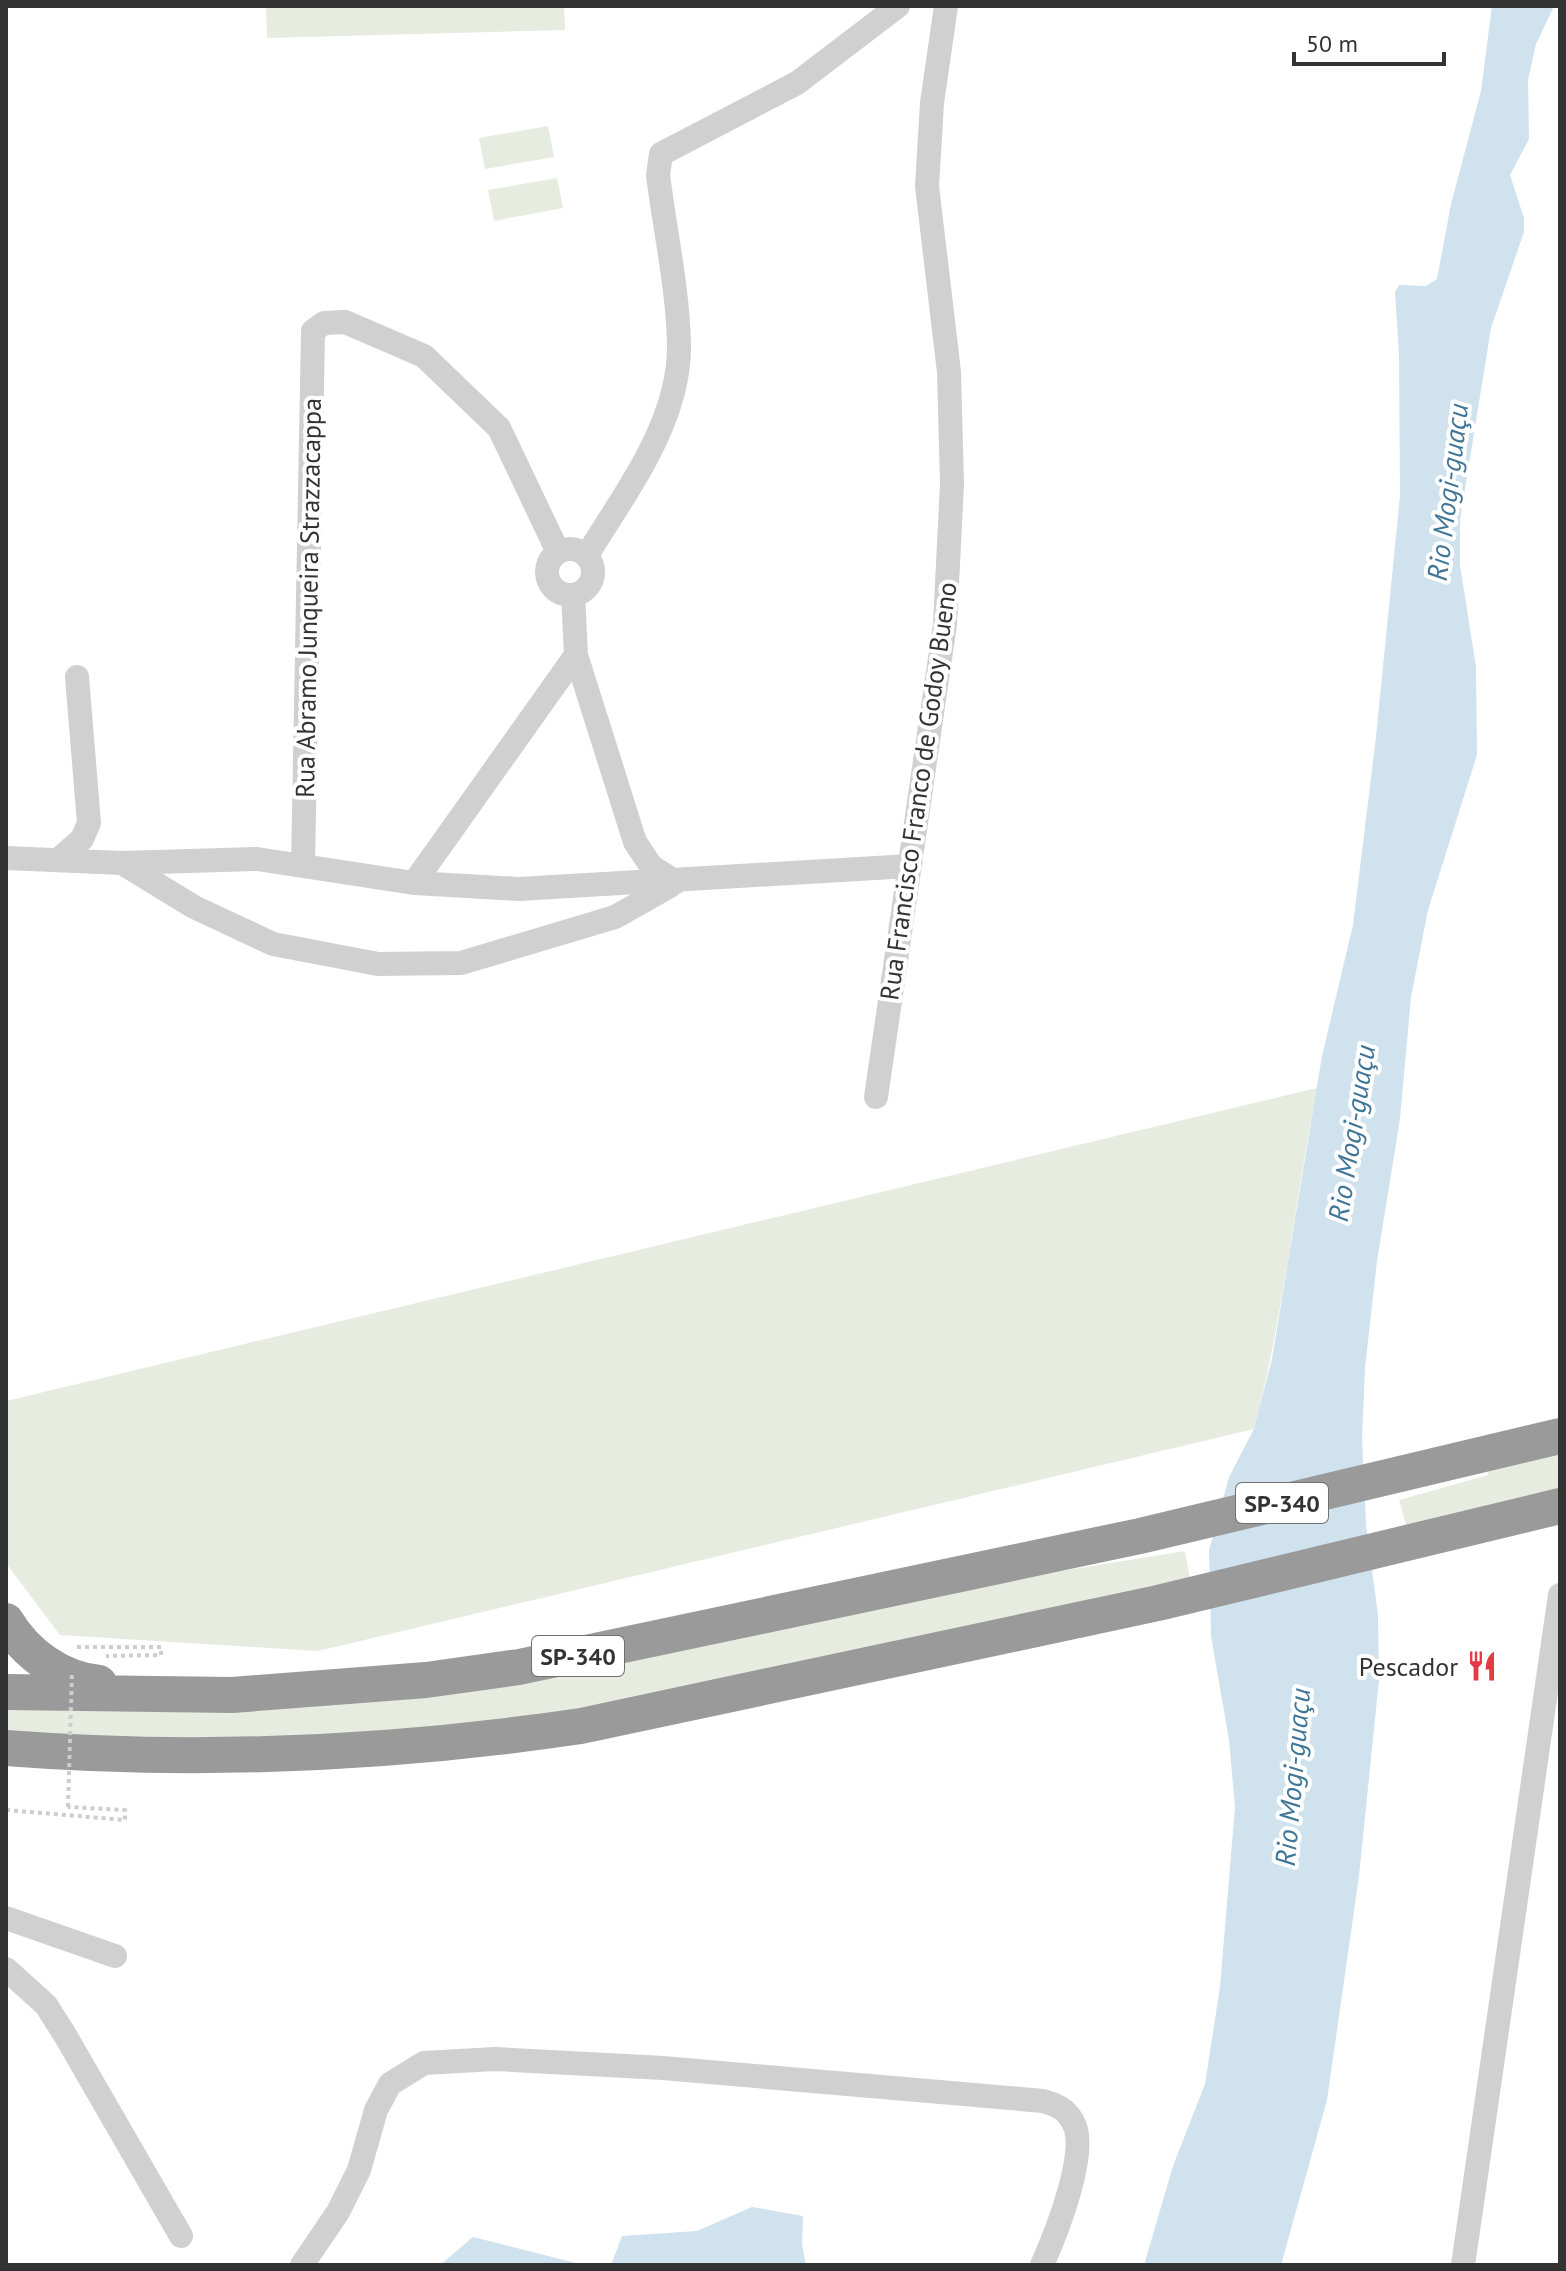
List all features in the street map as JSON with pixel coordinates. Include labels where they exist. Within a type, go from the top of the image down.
[{"type":"highway","name":"SP-340","points":[[6,1692],[232,1695],[426,1680],[519,1667],[1140,1536],[1424,1469],[1553,1434]]},
{"type":"highway","name":"SP-340","points":[[6,1748],[98,1754],[262,1756],[334,1754],[495,1739],[670,1708],[1158,1603],[1560,1506]]},
{"type":"highway","points":[[6,1621],[30,1651],[78,1681],[232,1695]]},
{"type":"street","points":[[587,555],[642,465],[668,409],[679,347],[658,175],[661,154],[797,83],[898,6]]},
{"type":"street","name":"Rua Francisco Franco de Godoy Bueno","points":[[876,1097],[945,624],[952,484],[949,372],[927,186],[932,103],[946,6]]},
{"type":"street","name":"Rua Abramo Junqueira Strazzacappa","points":[[303,866],[313,331],[324,323],[345,322],[424,356],[499,428],[558,552]]},
{"type":"street","points":[[578,550],[587,555],[593,574],[582,591],[573,595],[554,588],[547,569],[558,552],[578,550]]},
{"type":"street","points":[[573,595],[576,655],[635,842],[651,866],[676,882]]},
{"type":"street","points":[[414,883],[576,655]]},
{"type":"street","points":[[58,860],[82,839],[89,823],[77,677]]},
{"type":"street","points":[[6,858],[122,863],[257,859],[414,883],[519,889],[909,866]]},
{"type":"street","points":[[122,863],[194,907],[273,944],[378,964],[461,963],[615,917],[676,882]]},
{"type":"street","points":[[1463,2265],[1560,1595]]},
{"type":"street","points":[[6,1918],[115,1956]]},
{"type":"street","points":[[6,1969],[46,2005],[181,2236]]},
{"type":"street","points":[[302,2265],[338,2212],[359,2170],[376,2110],[390,2084],[424,2063],[495,2059],[694,2071],[1043,2101],[1061,2107],[1075,2124],[1078,2152],[1054,2238],[1042,2265]]},
{"type":"path","points":[[72,1647],[161,1647],[161,1655],[102,1656]]},
{"type":"path","points":[[6,1810],[125,1820],[125,1810],[68,1807],[73,1664]]},
{"type":"shaded area","points":[[266,6],[564,6],[565,30],[267,38]]},
{"type":"shaded area","points":[[548,126],[554,157],[485,169],[479,138]]},
{"type":"shaded area","points":[[557,178],[563,208],[494,221],[488,190]]},
{"type":"shaded area","points":[[1317,1088],[1281,1302],[1254,1429],[318,1651],[60,1635],[6,1563],[6,1401]]},
{"type":"shaded area","points":[[1560,1447],[1560,1494],[1408,1532],[1399,1500],[1488,1475],[1485,1465]]},
{"type":"shaded area","points":[[1185,1551],[1190,1579],[633,1705],[316,1742],[6,1736],[6,1704],[207,1709]]},
{"type":"water","name":"Rio Mogi-guaçu","points":[[1492,6],[1554,6],[1536,44],[1528,80],[1529,139],[1510,175],[1524,218],[1524,232],[1491,328],[1460,520],[1460,565],[1476,667],[1477,755],[1428,910],[1411,997],[1400,1119],[1377,1261],[1365,1368],[1362,1439],[1366,1525],[1378,1615],[1379,1680],[1359,1876],[1327,2100],[1281,2265],[1144,2265],[1173,2166],[1205,2084],[1220,1987],[1235,1807],[1229,1740],[1211,1636],[1209,1550],[1229,1477],[1254,1429],[1272,1359],[1322,1056],[1353,925],[1400,496],[1399,355],[1395,292],[1399,285],[1426,286],[1437,279],[1451,204],[1481,91]]},
{"type":"water","points":[[752,2207],[803,2216],[802,2244],[806,2265],[611,2265],[622,2236],[697,2231]]},
{"type":"water","points":[[473,2237],[580,2264],[440,2265]]},
{"type":"place","name":"Pescador","points":[[1482,1666]]}]
